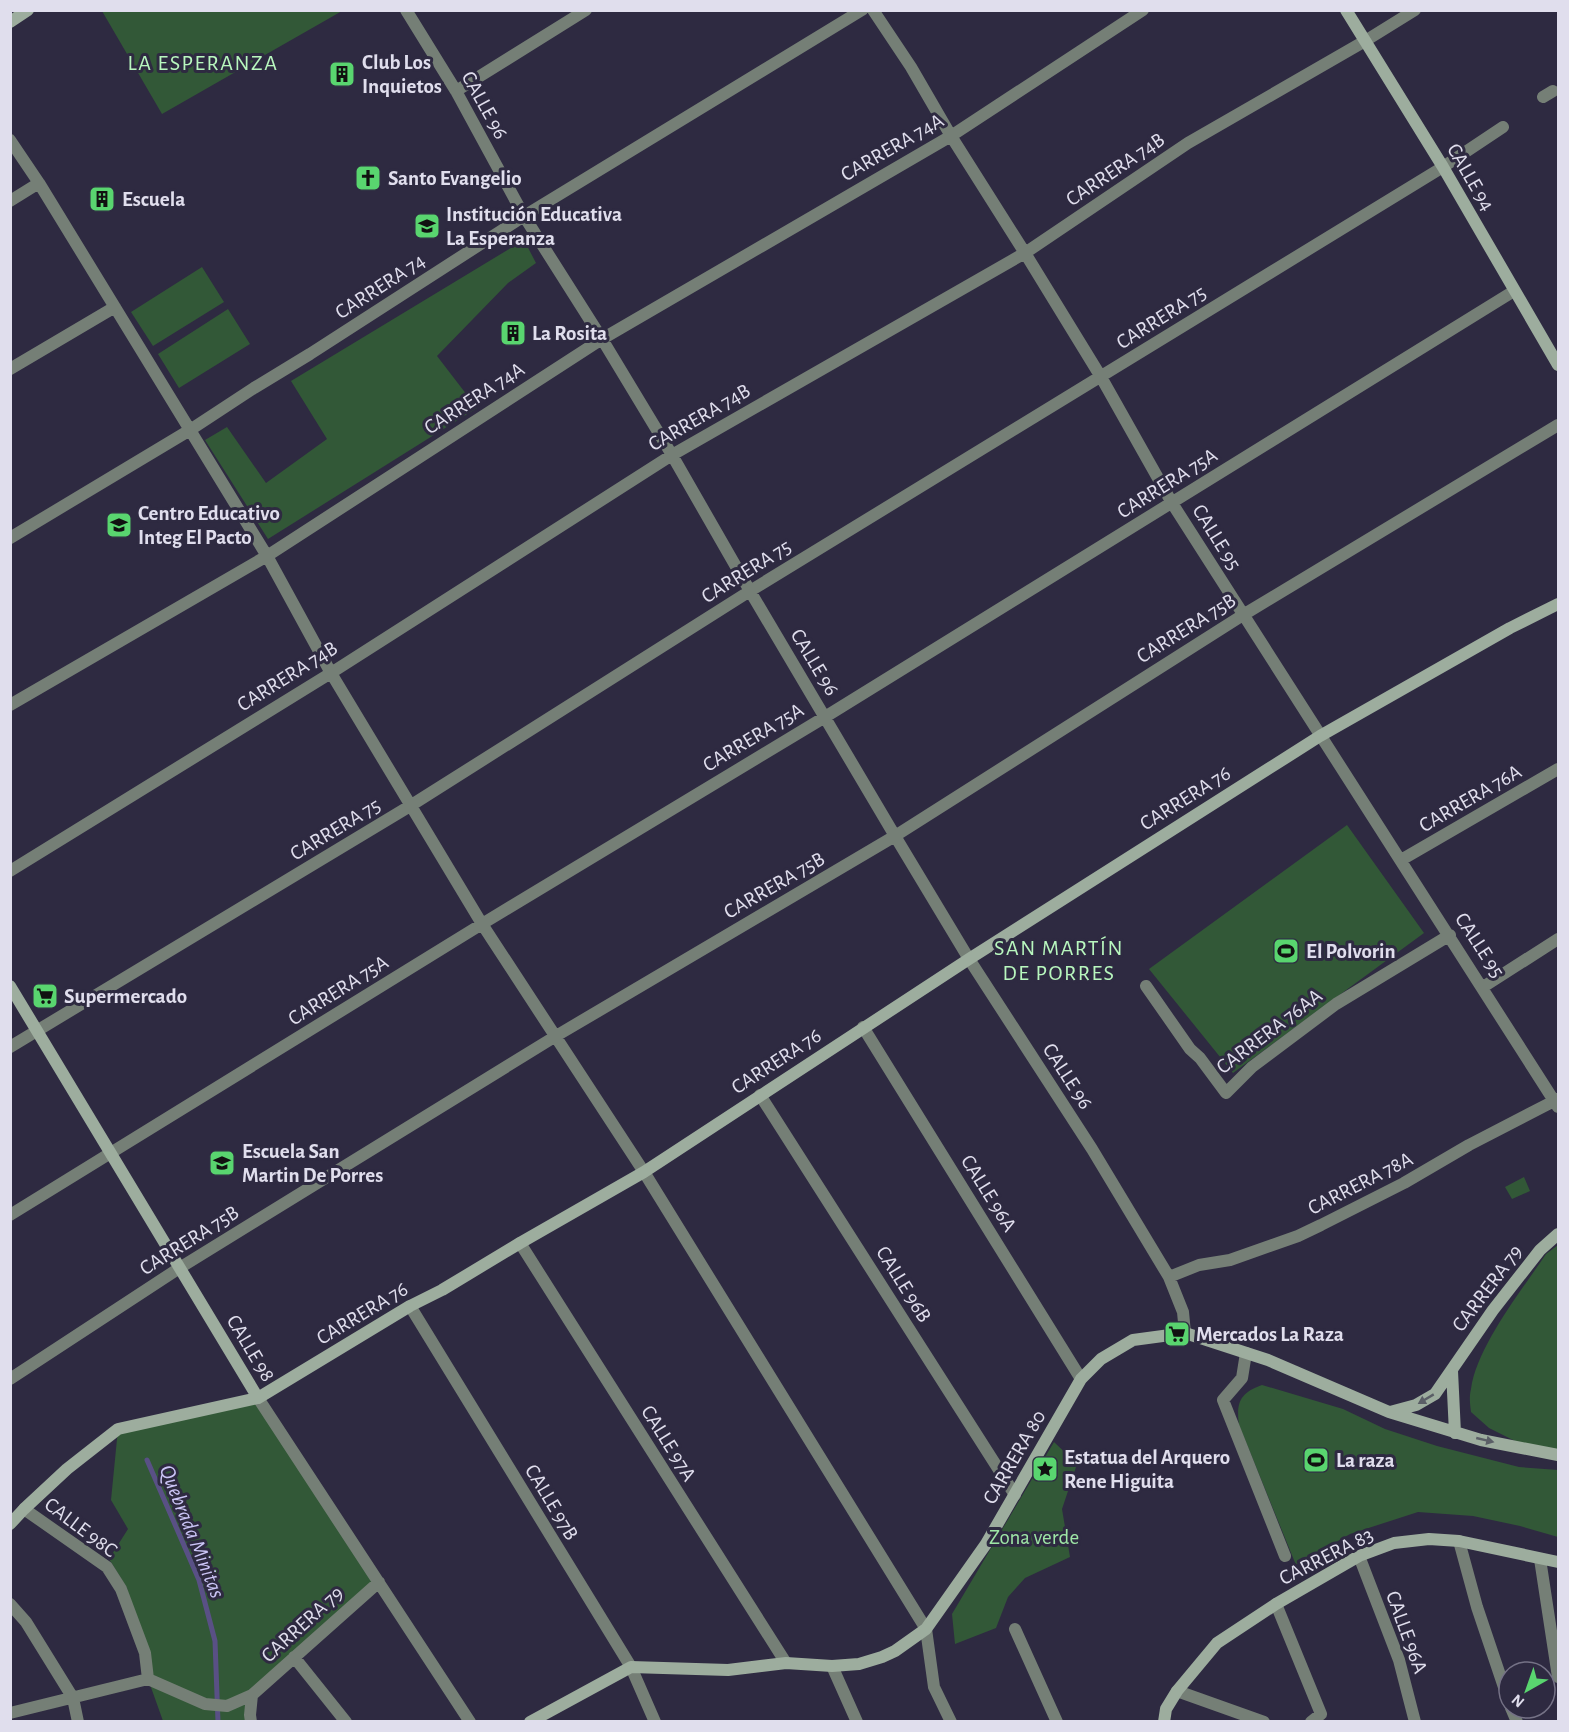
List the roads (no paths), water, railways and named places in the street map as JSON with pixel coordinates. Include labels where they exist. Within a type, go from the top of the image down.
[{"type":"street","points":[[10,22],[28,10]]},
{"type":"street","name":"CALLE 96","points":[[406,10],[456,91],[525,216],[672,455],[895,837],[969,959],[1092,1149],[1169,1277],[1183,1312],[1185,1333]]},
{"type":"street","points":[[456,91],[586,10]]},
{"type":"street","name":"CARRERA 74","points":[[10,538],[190,430],[525,216],[862,10]]},
{"type":"street","name":"CALLE 95","points":[[873,10],[911,67],[951,136],[1101,377],[1172,503],[1320,736],[1558,1102]]},
{"type":"street","name":"CARRERA 74A","points":[[10,705],[267,556],[602,339],[951,136],[1143,10]]},
{"type":"street","name":"CALLE 94","points":[[1346,10],[1443,167],[1558,365]]},
{"type":"street","name":"CARRERA 74B","points":[[10,871],[331,672],[672,455],[1025,252],[1188,143],[1365,42],[1415,10]]},
{"type":"street","name":"CARRERA 75","points":[[10,1047],[410,806],[750,591],[1443,167],[1503,127]]},
{"type":"street","points":[[10,140],[39,183],[267,556],[331,672],[482,924],[644,1172],[926,1629],[934,1688],[951,1722]]},
{"type":"street","points":[[10,201],[39,183]]},
{"type":"street","name":"CARRERA 75A","points":[[10,1215],[482,924],[825,717],[1514,291]]},
{"type":"street","points":[[10,369],[115,307]]},
{"type":"street","name":"CARRERA 75B","points":[[10,1379],[180,1267],[556,1036],[895,837],[1243,615],[1558,425]]},
{"type":"street","name":"CARRERA 76","points":[[10,1524],[67,1469],[118,1429],[258,1398],[410,1306],[442,1290],[644,1172],[863,1027],[1320,736],[1510,628],[1558,604]]},
{"type":"street","name":"CARRERA 76A","points":[[1401,861],[1558,769]]},
{"type":"street","name":"CARRERA 76AA","points":[[1146,986],[1190,1049],[1200,1058],[1226,1093],[1252,1067],[1336,1004],[1450,935]]},
{"type":"street","points":[[1483,987],[1558,939]]},
{"type":"street","name":"CALLE 98","points":[[10,986],[258,1398],[470,1722]]},
{"type":"street","name":"CALLE 96A","points":[[863,1027],[1081,1379]]},
{"type":"street","name":"CALLE 96B","points":[[760,1095],[1015,1495]]},
{"type":"street","name":"CARRERA 78A","points":[[1169,1277],[1199,1265],[1230,1260],[1321,1226],[1404,1183],[1469,1145],[1558,1102]]},
{"type":"street","name":"CARRERA 79","points":[[1389,1412],[1416,1405],[1435,1394],[1493,1310],[1540,1250],[1558,1234]]},
{"type":"street","name":"CALLE 97A","points":[[519,1243],[786,1663]]},
{"type":"street","name":"CALLE 97B","points":[[410,1306],[631,1667],[655,1722]]},
{"type":"street","name":"CARRERA 80","points":[[530,1722],[551,1716],[631,1667],[728,1670],[786,1663],[832,1666],[859,1664],[895,1651],[926,1629],[986,1544],[1081,1379],[1101,1359],[1133,1340],[1185,1333],[1268,1360],[1389,1412],[1481,1440],[1558,1455]]},
{"type":"street","points":[[1246,1353],[1242,1378],[1223,1400],[1285,1556]]},
{"type":"street","points":[[1452,1371],[1455,1433]]},
{"type":"street","name":"CALLE 98C","points":[[24,1509],[107,1567],[121,1589],[145,1653],[148,1679]]},
{"type":"street","name":"CARRERA 83","points":[[1164,1722],[1166,1709],[1177,1691],[1217,1643],[1276,1604],[1359,1556],[1394,1543],[1429,1539],[1459,1541],[1558,1562]]},
{"type":"street","points":[[1459,1541],[1477,1607],[1497,1666]]},
{"type":"street","name":"CALLE 96A","points":[[1359,1556],[1399,1660],[1415,1722]]},
{"type":"street","points":[[1540,1559],[1558,1677]]},
{"type":"street","name":"CARRERA 79","points":[[148,1679],[206,1704],[227,1706],[252,1695],[379,1582]]},
{"type":"street","points":[[10,1604],[26,1622],[73,1698],[78,1722]]},
{"type":"street","points":[[1276,1604],[1321,1714],[1311,1722]]},
{"type":"street","points":[[1015,1629],[1058,1722]]},
{"type":"street","points":[[294,1657],[346,1722]]},
{"type":"street","points":[[832,1666],[857,1722]]},
{"type":"street","points":[[10,1713],[148,1679]]},
{"type":"street","points":[[1177,1691],[1264,1722]]},
{"type":"street","points":[[251,1722],[252,1695]]},
{"type":"waterway","name":"Quebrada Minitas","points":[[147,1460],[199,1580],[215,1641],[218,1722]]},
{"type":"place","name":"Club Los Inquietos","points":[[342,74]]},
{"type":"place","name":"Santo Evangelio","points":[[368,178]]},
{"type":"place","name":"Escuela","points":[[102,199]]},
{"type":"place","name":"Institución Educativa La Esperanza","points":[[427,226]]},
{"type":"place","name":"La Rosita","points":[[513,333]]},
{"type":"place","name":"Centro Educativo Integ El Pacto","points":[[119,525]]},
{"type":"place","name":"El Polvorin","points":[[1286,951]]},
{"type":"place","name":"Supermercado","points":[[45,996]]},
{"type":"place","name":"Escuela San Martin De Porres","points":[[222,1163]]},
{"type":"place","name":"Mercados La Raza","points":[[1177,1334]]},
{"type":"place","name":"La raza","points":[[1316,1460]]},
{"type":"place","name":"Estatua del Arquero Rene Higuita","points":[[1045,1469]]},
{"type":"district","name":"LA ESPERANZA","points":[[203,62]]},
{"type":"district","name":"SAN MARTÍN DE PORRES","points":[[1059,960]]},
{"type":"park label","name":"Zona verde","points":[[1034,1537]]}]
